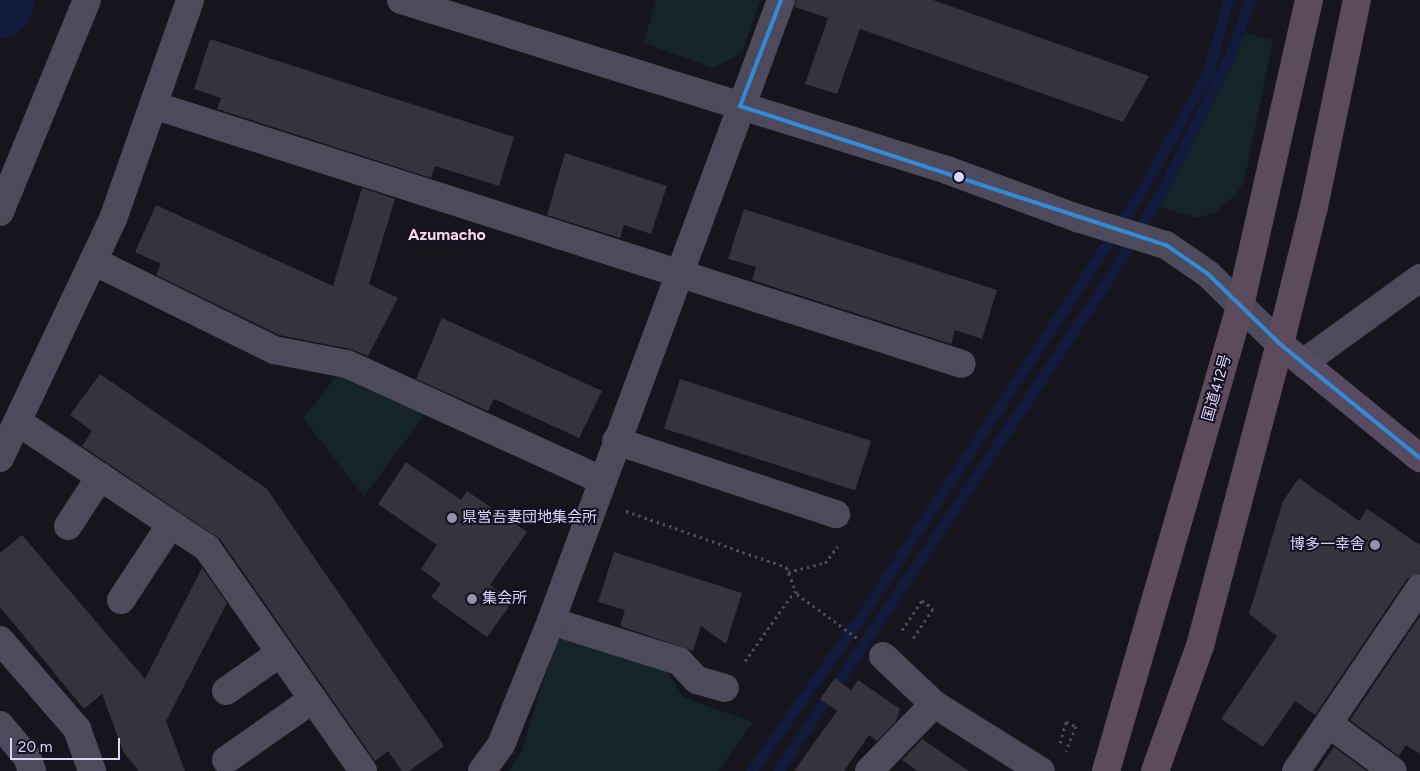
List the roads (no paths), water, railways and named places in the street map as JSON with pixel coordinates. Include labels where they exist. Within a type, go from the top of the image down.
[{"type":"highway","name":"国道412号","points":[[1106,771],[1240,306],[1309,0]]},
{"type":"highway","points":[[1155,771],[1200,646],[1280,344],[1357,0]]},
{"type":"main road","points":[[1280,344],[1420,458]]},
{"type":"street","points":[[0,212],[87,0]]},
{"type":"street","points":[[0,458],[113,219],[190,0]]},
{"type":"street","points":[[401,0],[947,170],[1077,218],[1147,238],[1189,258],[1280,344]]},
{"type":"street","points":[[482,771],[500,746],[551,621],[740,106],[781,0]]},
{"type":"street","points":[[153,105],[962,364]]},
{"type":"street","points":[[93,261],[274,350],[347,364],[598,490]]},
{"type":"street","points":[[1303,363],[1420,278]]},
{"type":"street","points":[[18,422],[207,548],[361,770]]},
{"type":"street","points":[[616,441],[836,514]]},
{"type":"street","points":[[68,526],[100,477]]},
{"type":"street","points":[[121,600],[171,524]]},
{"type":"street","points":[[1296,771],[1420,588]]},
{"type":"street","points":[[551,621],[679,661],[697,680],[725,688]]},
{"type":"street","points":[[0,640],[76,729],[92,771]]},
{"type":"street","points":[[226,691],[280,653]]},
{"type":"street","points":[[879,654],[934,704],[1041,771]]},
{"type":"street","points":[[226,760],[313,699]]},
{"type":"street","points":[[869,771],[934,704]]},
{"type":"street","points":[[1329,724],[1393,771]]},
{"type":"street","points":[[0,725],[27,757],[32,771]]},
{"type":"waterway","points":[[0,5],[2,0]]},
{"type":"waterway","points":[[751,771],[858,621],[1138,197],[1208,73],[1228,0]]},
{"type":"waterway","points":[[778,771],[1109,278],[1156,201],[1230,55],[1250,0]]},
{"type":"place","name":"県営吾妻団地集会所","points":[[452,518]]},
{"type":"place","name":"博多一幸舎","points":[[1375,545]]},
{"type":"place","name":"集会所","points":[[472,599]]},
{"type":"district","name":"Azumacho","points":[[447,235]]}]
